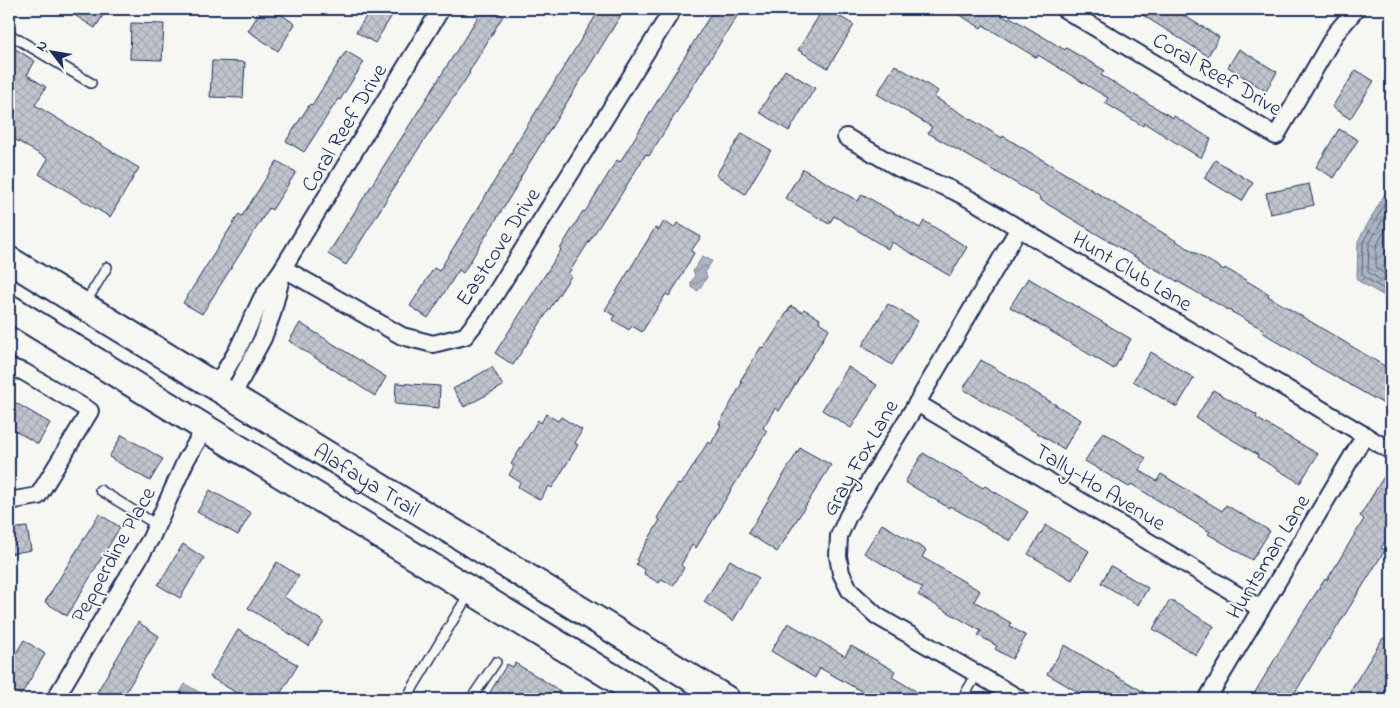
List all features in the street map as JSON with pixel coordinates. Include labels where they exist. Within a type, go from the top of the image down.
[{"type":"main road","name":"Alafaya Trail","points":[[9,260],[726,699]]},
{"type":"main road","name":"Alafaya Trail","points":[[9,308],[648,699]]},
{"type":"main road","points":[[406,550],[459,561],[487,552]]},
{"type":"main road","points":[[471,590],[494,575],[534,581]]},
{"type":"street","name":"Coral Reef Drive","points":[[224,391],[263,338],[272,314],[283,268],[441,9]]},
{"type":"street","name":"Eastcove Drive","points":[[283,268],[402,336],[433,344],[464,336],[484,312],[673,9]]},
{"type":"street","name":"Coral Reef Drive","points":[[1064,9],[1276,136],[1334,34],[1356,9]]},
{"type":"street","name":"Hunt Club Lane","points":[[846,137],[899,168],[952,190],[975,202],[1391,451]]},
{"type":"street","name":"Gray Fox Lane","points":[[1019,228],[917,403],[848,516],[839,536],[838,556],[841,573],[850,591],[877,616],[1020,699]]},
{"type":"street","points":[[9,367],[24,372],[90,411],[38,496],[9,501]]},
{"type":"street","name":"Tally-Ho Avenue","points":[[917,403],[1262,608]]},
{"type":"street","name":"Pepperdine Place","points":[[55,699],[157,525],[186,460],[205,428]]},
{"type":"street","name":"Huntsman Lane","points":[[1207,699],[1365,436]]},
{"type":"lane","points":[[9,34],[91,83]]},
{"type":"lane","points":[[84,306],[107,266]]},
{"type":"lane","points":[[100,490],[157,525]]},
{"type":"lane","points":[[406,699],[471,590]]},
{"type":"lane","points":[[471,699],[496,662]]},
{"type":"lane","points":[[962,699],[977,674]]},
{"type":"water","points":[[1391,183],[1391,300],[1357,280],[1358,241]]},
{"type":"water","points":[[703,256],[712,261],[705,272],[707,277],[698,291],[691,287],[691,283],[695,275],[693,271]]},
{"type":"water","points":[[185,684],[211,699],[176,699]]},
{"type":"building","points":[[65,9],[107,9],[95,28]]},
{"type":"building","points":[[262,9],[273,9],[295,24],[278,51],[248,31]]},
{"type":"building","points":[[371,9],[396,9],[375,43],[356,32]]},
{"type":"building","points":[[483,9],[490,9],[503,16],[470,73],[411,160],[346,265],[328,254]]},
{"type":"building","points":[[600,9],[611,9],[621,15],[463,273],[459,270],[428,318],[410,306],[434,268],[439,271]]},
{"type":"building","points":[[714,9],[731,9],[739,13],[649,156],[646,154],[568,274],[571,276],[513,365],[495,353],[561,250],[583,211],[585,212],[617,160],[620,162]]},
{"type":"building","points":[[823,9],[827,9],[854,25],[828,68],[798,50]]},
{"type":"building","points":[[950,9],[991,9],[1008,19],[1010,17],[1065,50],[1066,48],[1104,70],[1101,75],[1211,139],[1201,158],[1144,123],[1143,126],[1105,103],[1108,98],[1038,55],[1037,58],[983,25],[981,28]]},
{"type":"building","points":[[1133,9],[1173,9],[1219,37],[1208,56]]},
{"type":"building","points":[[131,23],[164,24],[162,60],[130,59]]},
{"type":"building","points":[[9,45],[35,61],[27,75],[46,87],[35,105],[139,168],[110,217],[39,174],[48,159],[9,136]]},
{"type":"building","points":[[1239,49],[1277,72],[1266,91],[1228,67]]},
{"type":"building","points":[[346,51],[364,62],[304,152],[286,141],[310,104],[312,105]]},
{"type":"building","points":[[212,61],[245,62],[243,98],[210,97]]},
{"type":"building","points":[[895,65],[938,91],[934,97],[1002,138],[1003,136],[1224,270],[1225,268],[1269,294],[1268,296],[1391,370],[1391,408],[1313,364],[1262,332],[1264,330],[1150,266],[1039,199],[1040,197],[928,133],[932,127],[877,94]]},
{"type":"building","points":[[785,70],[815,88],[789,131],[759,112]]},
{"type":"building","points":[[1356,70],[1374,81],[1350,119],[1332,107]]},
{"type":"building","points":[[1339,129],[1358,140],[1334,178],[1316,167]]},
{"type":"building","points":[[742,133],[771,150],[745,194],[716,175]]},
{"type":"building","points":[[1215,160],[1253,183],[1242,201],[1204,178]]},
{"type":"building","points":[[277,161],[296,172],[272,210],[269,208],[202,314],[183,303],[239,214],[242,216]]},
{"type":"building","points":[[803,169],[858,201],[862,194],[920,228],[924,221],[967,247],[950,276],[892,242],[888,249],[834,216],[829,224],[785,198]]},
{"type":"building","points":[[1309,184],[1314,205],[1270,214],[1266,193]]},
{"type":"building","points":[[664,221],[674,228],[677,223],[701,237],[691,251],[694,253],[681,277],[669,296],[666,294],[642,332],[632,326],[629,330],[613,320],[615,316],[605,310],[655,228],[659,230]]},
{"type":"building","points":[[1028,278],[1131,339],[1114,369],[1010,307]]},
{"type":"building","points":[[888,304],[918,321],[892,365],[862,346]]},
{"type":"building","points":[[791,306],[802,312],[804,309],[820,319],[819,322],[829,329],[779,411],[775,408],[763,428],[767,431],[696,548],[692,545],[681,565],[684,568],[673,586],[662,579],[659,583],[644,574],[645,570],[636,564],[638,561],[636,560],[660,520],[657,518],[678,484],[680,485],[684,481],[708,442],[711,444],[721,425],[719,424],[742,383],[740,381],[761,347],[763,348],[767,344]]},
{"type":"building","points":[[300,323],[386,377],[375,396],[289,341]]},
{"type":"building","points":[[1151,352],[1194,378],[1177,407],[1133,381]]},
{"type":"building","points":[[981,360],[1081,420],[1064,449],[963,389]]},
{"type":"building","points":[[492,367],[503,386],[464,407],[453,389]]},
{"type":"building","points":[[848,367],[877,385],[851,428],[822,410]]},
{"type":"building","points":[[396,383],[440,386],[439,408],[395,404]]},
{"type":"building","points":[[1213,390],[1257,415],[1256,418],[1318,454],[1300,483],[1196,418]]},
{"type":"building","points":[[9,399],[50,423],[38,444],[9,427]]},
{"type":"building","points":[[546,414],[558,421],[561,417],[582,430],[575,443],[578,445],[552,488],[549,486],[540,500],[518,487],[520,482],[509,475],[514,466],[511,464],[538,420],[541,423]]},
{"type":"building","points":[[1103,432],[1146,458],[1139,470],[1157,481],[1161,474],[1222,511],[1226,505],[1270,531],[1252,560],[1131,484],[1129,487],[1085,461]]},
{"type":"building","points":[[122,435],[163,459],[150,481],[109,457]]},
{"type":"building","points":[[800,448],[831,465],[777,552],[748,533]]},
{"type":"building","points":[[923,453],[983,488],[985,486],[1028,512],[1010,541],[905,482]]},
{"type":"building","points":[[1391,465],[1391,531],[1381,548],[1385,550],[1291,699],[1251,699],[1294,627],[1325,579],[1327,580],[1364,519],[1360,516]]},
{"type":"building","points":[[210,490],[251,513],[238,535],[197,512]]},
{"type":"building","points":[[99,514],[120,527],[67,616],[45,602]]},
{"type":"building","points":[[882,524],[926,550],[922,557],[980,591],[974,601],[1011,623],[1010,626],[1026,636],[1012,659],[995,649],[997,646],[978,635],[981,631],[918,595],[923,588],[864,553]]},
{"type":"building","points":[[1046,525],[1089,551],[1072,580],[1028,554]]},
{"type":"building","points":[[27,527],[31,550],[9,554],[9,529]]},
{"type":"building","points":[[183,544],[204,558],[180,598],[158,585]]},
{"type":"building","points":[[730,560],[759,578],[733,621],[704,602]]},
{"type":"building","points":[[277,562],[299,576],[284,597],[324,622],[309,646],[248,608]]},
{"type":"building","points":[[1111,566],[1148,588],[1138,605],[1101,583]]},
{"type":"building","points":[[1170,600],[1214,626],[1196,655],[1153,629]]},
{"type":"building","points":[[138,622],[159,636],[122,699],[93,699]]},
{"type":"building","points":[[788,623],[845,656],[851,646],[895,671],[892,677],[929,699],[875,699],[820,668],[815,678],[771,651]]},
{"type":"building","points":[[238,630],[298,665],[277,699],[247,699],[210,677]]},
{"type":"building","points":[[1383,638],[1391,642],[1391,699],[1345,699]]},
{"type":"building","points":[[24,640],[45,654],[21,695],[9,687],[9,665]]},
{"type":"building","points":[[1065,645],[1156,699],[1090,699],[1047,674]]},
{"type":"building","points":[[515,663],[560,691],[553,699],[496,699],[489,694],[507,664],[513,667]]}]
